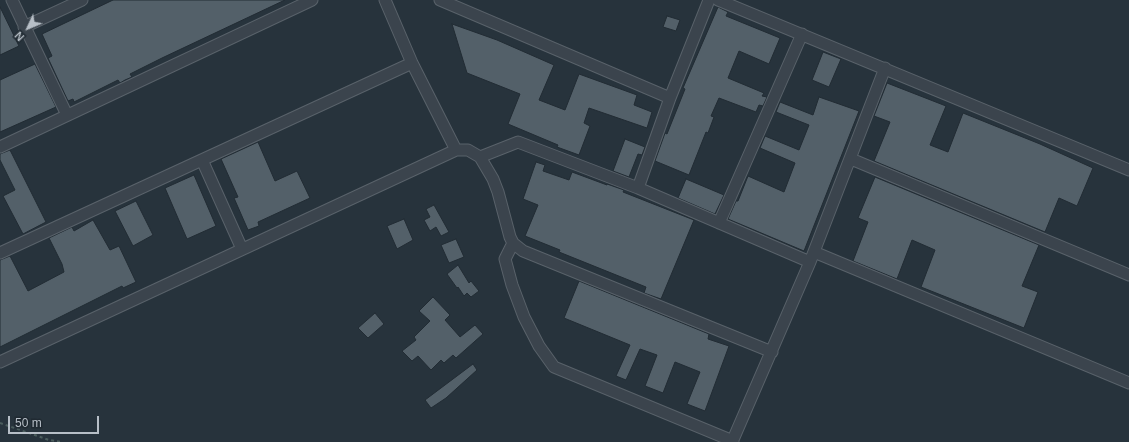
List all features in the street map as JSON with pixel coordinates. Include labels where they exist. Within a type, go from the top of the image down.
[{"type":"street","points":[[12,0],[67,115]]},
{"type":"street","points":[[24,27],[82,0]]},
{"type":"street","points":[[0,147],[288,5],[312,0]]},
{"type":"street","points":[[385,0],[412,63],[456,150]]},
{"type":"street","points":[[440,0],[670,98]]},
{"type":"street","points":[[638,188],[670,98],[709,0]]},
{"type":"street","points":[[718,0],[1129,170]]},
{"type":"street","points":[[719,223],[802,34]]},
{"type":"street","points":[[0,253],[412,63]]},
{"type":"street","points":[[513,242],[506,259],[512,286],[524,317],[539,346],[554,368],[733,442],[812,257],[885,68]]},
{"type":"street","points":[[480,157],[518,142],[638,188],[719,223],[812,257],[1129,383]]},
{"type":"street","points":[[0,362],[456,150],[468,150],[480,157],[493,179],[498,192],[510,237],[513,242],[523,251],[772,352]]},
{"type":"street","points":[[851,159],[1129,275]]},
{"type":"street","points":[[202,160],[242,249]]},
{"type":"path","points":[[0,423],[49,440],[61,442]]},
{"type":"building","points":[[113,0],[285,0],[130,74],[132,77],[120,83],[118,80],[74,102],[73,99],[68,101],[48,58],[52,56],[42,34]]},
{"type":"building","points":[[0,7],[19,46],[0,55]]},
{"type":"building","points":[[718,7],[728,12],[726,16],[780,38],[769,64],[739,51],[728,78],[764,93],[762,96],[767,97],[763,106],[759,105],[756,112],[719,98],[711,116],[714,117],[708,133],[706,132],[689,175],[655,161],[665,133],[667,134],[685,89],[683,88]]},
{"type":"building","points":[[667,16],[680,20],[676,31],[663,27]]},
{"type":"building","points":[[452,24],[497,40],[554,65],[539,100],[565,110],[579,74],[637,95],[634,105],[652,112],[647,128],[589,108],[584,123],[590,126],[579,155],[557,147],[558,145],[508,124],[520,94],[467,73]]},
{"type":"building","points":[[823,52],[841,59],[829,87],[812,80]]},
{"type":"building","points":[[35,64],[56,107],[0,132],[0,80]]},
{"type":"building","points":[[887,83],[946,106],[930,145],[948,152],[963,113],[1040,144],[1093,168],[1077,206],[1059,198],[1045,232],[874,161],[890,122],[874,116]]},
{"type":"building","points":[[819,97],[859,111],[804,251],[728,219],[736,201],[738,201],[748,176],[784,192],[795,163],[760,148],[765,136],[799,150],[809,125],[776,112],[780,102],[813,115]]},
{"type":"building","points":[[625,139],[645,147],[642,155],[638,154],[629,177],[613,171]]},
{"type":"building","points":[[258,142],[275,181],[297,171],[310,198],[258,222],[259,226],[248,230],[234,198],[238,197],[221,159]]},
{"type":"building","points":[[10,150],[46,222],[23,234],[3,196],[15,190],[0,160],[0,154]]},
{"type":"building","points":[[536,162],[545,165],[543,171],[569,180],[572,172],[624,190],[623,192],[694,220],[661,299],[644,293],[646,287],[559,252],[560,250],[525,236],[538,205],[523,199]]},
{"type":"building","points":[[194,175],[216,226],[187,239],[165,188]]},
{"type":"building","points":[[875,177],[1039,245],[1022,286],[1038,292],[1024,328],[921,287],[935,250],[912,240],[897,279],[853,261],[868,222],[858,218]]},
{"type":"building","points":[[686,179],[724,195],[715,214],[678,198]]},
{"type":"building","points":[[136,201],[153,235],[133,246],[115,211]]},
{"type":"building","points":[[434,205],[449,232],[441,236],[436,227],[430,231],[424,220],[430,217],[426,209]]},
{"type":"building","points":[[404,219],[413,240],[397,249],[387,226]]},
{"type":"building","points":[[93,220],[110,250],[119,246],[136,282],[123,288],[122,286],[0,347],[0,260],[10,256],[28,291],[64,272],[62,264],[49,238],[72,227],[74,231]]},
{"type":"building","points":[[456,239],[464,257],[449,263],[441,245]]},
{"type":"building","points":[[458,265],[469,283],[471,281],[479,291],[471,297],[467,293],[464,296],[447,274]]},
{"type":"building","points":[[579,281],[709,334],[708,339],[729,346],[705,411],[687,404],[700,372],[675,362],[663,393],[645,386],[657,355],[640,349],[626,380],[616,376],[630,345],[564,318]]},
{"type":"building","points":[[433,297],[450,315],[445,320],[460,337],[475,325],[483,334],[456,358],[453,355],[444,363],[441,360],[431,370],[418,356],[412,361],[402,351],[416,340],[414,337],[430,321],[419,311]]},
{"type":"building","points":[[375,313],[384,324],[368,338],[358,328]]},
{"type":"building","points":[[473,364],[477,370],[446,398],[431,408],[425,400]]}]
